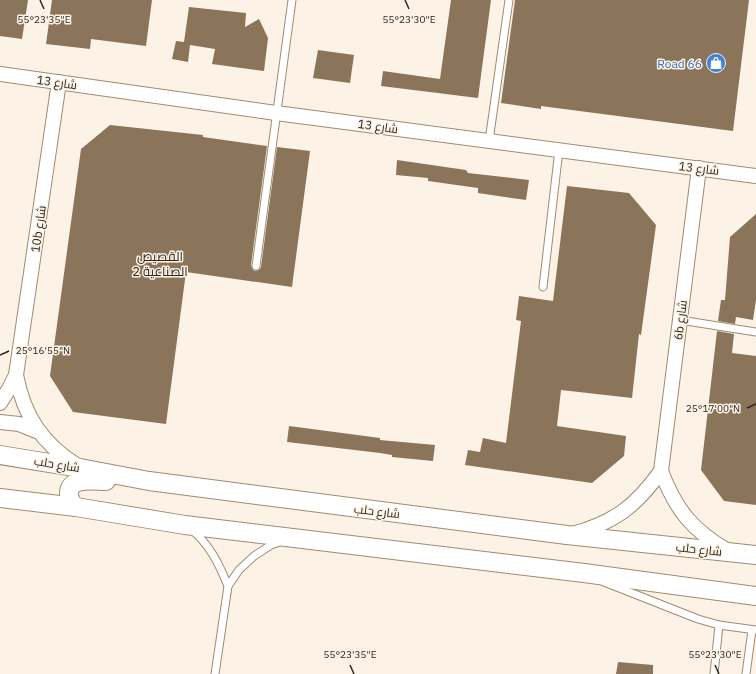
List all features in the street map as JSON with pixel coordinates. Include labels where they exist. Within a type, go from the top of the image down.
[{"type":"street","name":"شارع 13","points":[[0,74],[276,113],[756,176]]},
{"type":"street","name":"10b شارع","points":[[0,403],[16,375],[59,82]]},
{"type":"street","name":"6b شارع","points":[[698,168],[661,472],[669,492],[680,511],[694,527],[711,541],[730,552]]},
{"type":"street","name":"10b شارع","points":[[16,375],[19,390],[30,419],[51,446],[64,458],[80,468]]},
{"type":"street","points":[[0,422],[19,424],[39,432]]},
{"type":"street","name":"شارع حلب","points":[[0,456],[80,468],[148,481],[567,535],[756,555]]},
{"type":"street","points":[[567,535],[589,529],[611,520],[624,511],[647,490],[661,472]]},
{"type":"street","points":[[76,508],[70,501],[69,492],[74,484],[78,482],[148,481]]},
{"type":"street","points":[[0,498],[185,525],[756,596]]},
{"type":"lane","points":[[256,266],[292,0]]},
{"type":"lane","points":[[489,141],[509,0]]},
{"type":"lane","points":[[543,287],[559,150]]},
{"type":"lane","points":[[680,320],[756,332]]},
{"type":"lane","points":[[185,525],[200,536],[211,551],[221,568],[228,586]]},
{"type":"lane","points":[[215,674],[228,586],[239,570],[254,556],[289,538]]},
{"type":"lane","points":[[584,574],[698,619],[719,625],[754,630],[746,674]]},
{"type":"lane","points":[[714,674],[719,625]]},
{"type":"building","points":[[0,0],[28,0],[22,39],[0,36]]},
{"type":"building","points":[[52,0],[152,0],[146,46],[91,39],[90,49],[46,44]]},
{"type":"building","points":[[451,0],[491,0],[478,98],[381,86],[383,71],[440,79]]},
{"type":"building","points":[[515,0],[749,0],[733,131],[541,106],[541,109],[501,103]]},
{"type":"building","points":[[189,7],[246,13],[245,27],[259,19],[268,38],[264,71],[212,64],[215,49],[190,45],[188,62],[172,59],[176,41],[184,42]]},
{"type":"building","points":[[318,50],[354,55],[350,83],[313,78]]},
{"type":"building","points":[[110,125],[203,135],[203,137],[267,146],[251,265],[253,270],[256,271],[261,267],[277,147],[310,151],[292,287],[186,272],[166,424],[73,412],[50,376],[81,149]]},
{"type":"building","points":[[397,160],[466,170],[468,173],[529,180],[526,200],[478,193],[478,188],[428,181],[428,178],[396,175]]},
{"type":"building","points":[[567,186],[629,193],[656,225],[641,335],[639,334],[632,398],[561,390],[557,426],[626,436],[624,456],[592,483],[465,465],[468,450],[480,452],[483,438],[506,443],[521,321],[516,320],[519,296],[553,301]]},
{"type":"building","points":[[756,214],[756,300],[753,320],[736,317],[735,324],[718,321],[721,300],[725,300],[730,237]]},
{"type":"building","points":[[717,331],[734,334],[732,353],[756,356],[756,505],[724,501],[701,470]]},
{"type":"building","points":[[289,426],[380,438],[380,440],[435,445],[433,461],[392,457],[392,455],[380,453],[287,442]]},
{"type":"building","points":[[618,662],[653,665],[653,674],[616,674]]},
{"type":"place","name":"Road 66","points":[[716,63]]},
{"type":"district","name":"القصيص الصناعية 2","points":[[160,264]]}]
